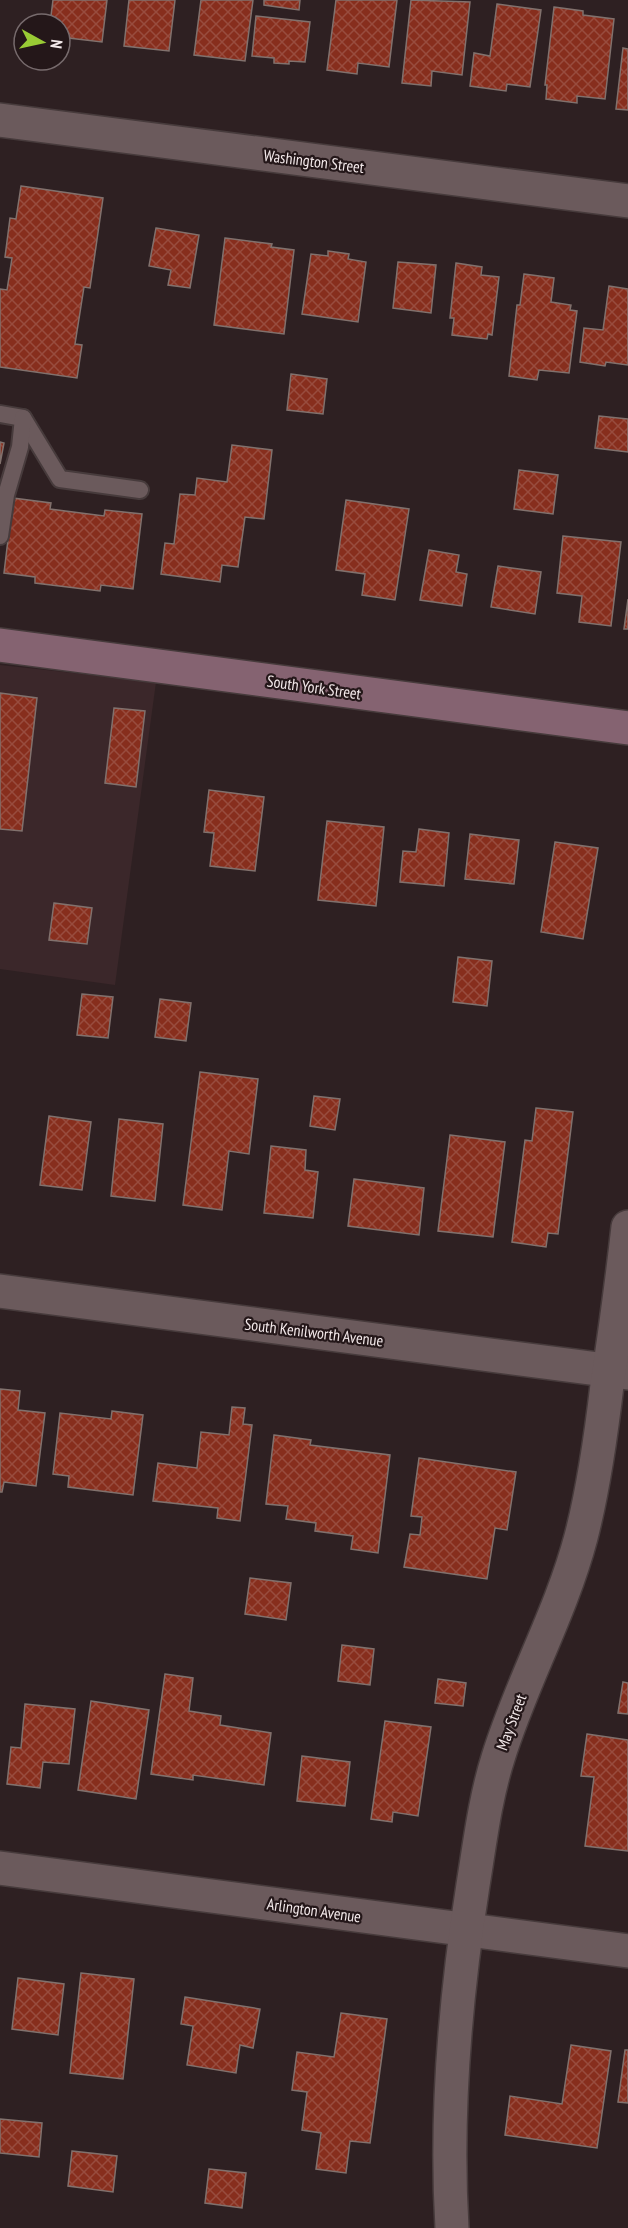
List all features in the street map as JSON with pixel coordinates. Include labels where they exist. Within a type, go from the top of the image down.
[{"type":"main road","name":"South York Street","points":[[0,645],[628,729]]},
{"type":"street","name":"Washington Street","points":[[0,120],[628,201]]},
{"type":"street","name":"May Street","points":[[452,2228],[449,2108],[453,2037],[484,1813],[497,1760],[517,1703],[565,1591],[595,1480],[619,1372],[628,1227]]},
{"type":"street","name":"South Kenilworth Avenue","points":[[0,1291],[619,1372]]},
{"type":"street","name":"Arlington Avenue","points":[[0,1868],[628,1951]]},
{"type":"lane","points":[[0,414],[23,418],[60,479],[140,490]]},
{"type":"lane","points":[[0,536],[6,495],[20,447],[23,418]]},
{"type":"shaded area","points":[[0,665],[156,682],[115,985],[0,969]]},
{"type":"building","points":[[53,0],[107,0],[102,42],[72,38],[72,12],[52,12]]},
{"type":"building","points":[[129,0],[175,0],[169,51],[124,46]]},
{"type":"building","points":[[201,0],[253,0],[245,61],[194,55]]},
{"type":"building","points":[[264,0],[300,0],[299,10],[264,5]]},
{"type":"building","points":[[336,0],[397,0],[389,67],[358,63],[357,74],[327,70]]},
{"type":"building","points":[[411,0],[470,2],[462,75],[432,71],[431,86],[402,83]]},
{"type":"building","points":[[497,4],[541,10],[530,87],[507,84],[506,91],[470,86],[474,53],[490,56]]},
{"type":"building","points":[[554,7],[583,11],[583,15],[614,19],[605,99],[577,96],[577,103],[546,99],[547,85],[545,85]]},
{"type":"building","points":[[256,16],[310,22],[305,62],[274,63],[274,58],[252,56]]},
{"type":"building","points":[[623,48],[628,49],[628,110],[616,109]]},
{"type":"building","points":[[21,186],[103,198],[90,288],[84,287],[75,344],[82,345],[77,378],[0,367],[0,289],[7,290],[12,258],[5,257],[10,218],[16,219]]},
{"type":"building","points":[[156,228],[199,235],[190,288],[168,285],[171,270],[149,266]]},
{"type":"building","points":[[225,238],[272,244],[271,247],[294,250],[284,334],[214,325]]},
{"type":"building","points":[[328,251],[349,254],[348,259],[366,262],[358,322],[302,314],[311,254],[328,256]]},
{"type":"building","points":[[398,262],[436,265],[431,313],[393,308]]},
{"type":"building","points":[[456,263],[482,267],[481,275],[499,277],[492,335],[488,334],[487,339],[452,335],[454,318],[450,318]]},
{"type":"building","points":[[524,274],[554,278],[551,302],[571,305],[570,310],[577,311],[569,373],[539,370],[537,380],[509,376],[517,305],[520,305]]},
{"type":"building","points":[[609,286],[628,289],[628,365],[606,362],[605,366],[580,362],[584,328],[603,330]]},
{"type":"building","points":[[291,374],[327,379],[323,414],[287,410]]},
{"type":"building","points":[[599,416],[628,419],[628,452],[595,448]]},
{"type":"building","points":[[0,442],[4,443],[0,464]]},
{"type":"building","points":[[232,445],[272,450],[264,519],[245,517],[238,567],[222,565],[220,582],[161,574],[165,543],[174,544],[180,494],[195,495],[197,478],[227,482]]},
{"type":"building","points":[[519,470],[558,475],[553,514],[514,509]]},
{"type":"building","points":[[13,498],[51,503],[50,509],[104,516],[105,510],[142,514],[133,589],[101,585],[100,591],[35,583],[35,577],[4,573]]},
{"type":"building","points":[[346,500],[409,509],[395,600],[362,595],[365,574],[336,570]]},
{"type":"building","points":[[563,536],[621,542],[611,626],[579,622],[582,596],[557,593]]},
{"type":"building","points":[[429,550],[459,555],[456,572],[467,574],[462,606],[420,600]]},
{"type":"building","points":[[498,566],[541,572],[535,614],[491,607]]},
{"type":"building","points":[[628,599],[628,629],[624,629]]},
{"type":"building","points":[[0,693],[37,698],[22,831],[0,829]]},
{"type":"building","points":[[114,708],[145,711],[136,787],[105,783]]},
{"type":"building","points":[[209,790],[264,797],[255,871],[210,866],[214,833],[204,832]]},
{"type":"building","points":[[327,821],[384,827],[376,906],[318,900]]},
{"type":"building","points":[[419,829],[449,833],[444,886],[400,882],[403,851],[416,852]]},
{"type":"building","points":[[470,834],[519,840],[514,884],[465,879]]},
{"type":"building","points":[[555,842],[598,848],[583,939],[541,932]]},
{"type":"building","points":[[54,903],[92,908],[87,944],[49,940]]},
{"type":"building","points":[[458,957],[492,961],[487,1006],[453,1002]]},
{"type":"building","points":[[82,994],[113,997],[108,1038],[77,1035]]},
{"type":"building","points":[[160,999],[191,1003],[186,1041],[155,1037]]},
{"type":"building","points":[[200,1072],[258,1079],[249,1154],[229,1151],[222,1210],[183,1205]]},
{"type":"building","points":[[314,1096],[340,1099],[335,1130],[310,1126]]},
{"type":"building","points":[[536,1108],[573,1112],[558,1234],[548,1233],[546,1247],[512,1242],[525,1140],[532,1141]]},
{"type":"building","points":[[49,1116],[91,1122],[82,1190],[40,1185]]},
{"type":"building","points":[[119,1119],[163,1124],[155,1201],[111,1196]]},
{"type":"building","points":[[450,1135],[505,1142],[493,1237],[438,1231]]},
{"type":"building","points":[[271,1146],[306,1150],[305,1170],[318,1172],[313,1218],[264,1213]]},
{"type":"building","points":[[354,1179],[424,1188],[419,1235],[348,1226]]},
{"type":"building","points":[[0,1389],[20,1391],[18,1410],[45,1413],[36,1486],[4,1482],[2,1492],[0,1492]]},
{"type":"building","points":[[232,1407],[245,1408],[243,1424],[252,1425],[240,1521],[217,1518],[218,1508],[153,1501],[158,1463],[197,1468],[201,1432],[229,1435]]},
{"type":"building","points":[[112,1411],[143,1415],[133,1495],[68,1487],[69,1476],[53,1474],[60,1413],[111,1419]]},
{"type":"building","points":[[274,1435],[311,1440],[310,1445],[390,1455],[378,1553],[351,1549],[353,1536],[315,1531],[316,1523],[286,1519],[288,1506],[266,1504]]},
{"type":"building","points":[[419,1458],[516,1472],[507,1530],[495,1528],[487,1579],[404,1567],[410,1534],[420,1535],[422,1517],[411,1516]]},
{"type":"building","points":[[250,1578],[291,1583],[286,1620],[245,1614]]},
{"type":"building","points":[[342,1645],[374,1649],[370,1685],[338,1681]]},
{"type":"building","points":[[165,1674],[193,1678],[189,1711],[221,1716],[220,1725],[271,1733],[264,1785],[193,1775],[193,1780],[151,1774]]},
{"type":"building","points":[[438,1679],[466,1683],[463,1706],[435,1703]]},
{"type":"building","points":[[623,1682],[628,1683],[628,1714],[618,1713]]},
{"type":"building","points":[[91,1701],[149,1710],[136,1799],[78,1790]]},
{"type":"building","points":[[25,1704],[75,1709],[69,1764],[43,1762],[40,1788],[7,1784],[11,1747],[21,1748]]},
{"type":"building","points":[[385,1721],[431,1727],[418,1816],[393,1812],[392,1822],[371,1819]]},
{"type":"building","points":[[587,1734],[628,1740],[628,1851],[585,1846],[594,1777],[581,1776]]},
{"type":"building","points":[[302,1756],[350,1762],[345,1806],[297,1801]]},
{"type":"building","points":[[81,1973],[134,1979],[123,2079],[70,2073]]},
{"type":"building","points":[[18,1978],[64,1984],[58,2035],[12,2029]]},
{"type":"building","points":[[185,1997],[260,2009],[253,2048],[240,2045],[236,2073],[187,2065],[193,2026],[181,2024]]},
{"type":"building","points":[[341,2013],[387,2019],[370,2143],[350,2141],[346,2173],[316,2169],[321,2133],[302,2130],[307,2092],[292,2090],[297,2052],[334,2057]]},
{"type":"building","points":[[571,2045],[611,2051],[597,2148],[505,2135],[510,2096],[562,2104]]},
{"type":"building","points":[[625,2050],[628,2050],[628,2103],[618,2102]]},
{"type":"building","points":[[0,2119],[42,2123],[39,2157],[0,2153]]},
{"type":"building","points":[[72,2151],[117,2156],[113,2192],[68,2186]]},
{"type":"building","points":[[209,2169],[246,2173],[242,2208],[205,2203]]}]
